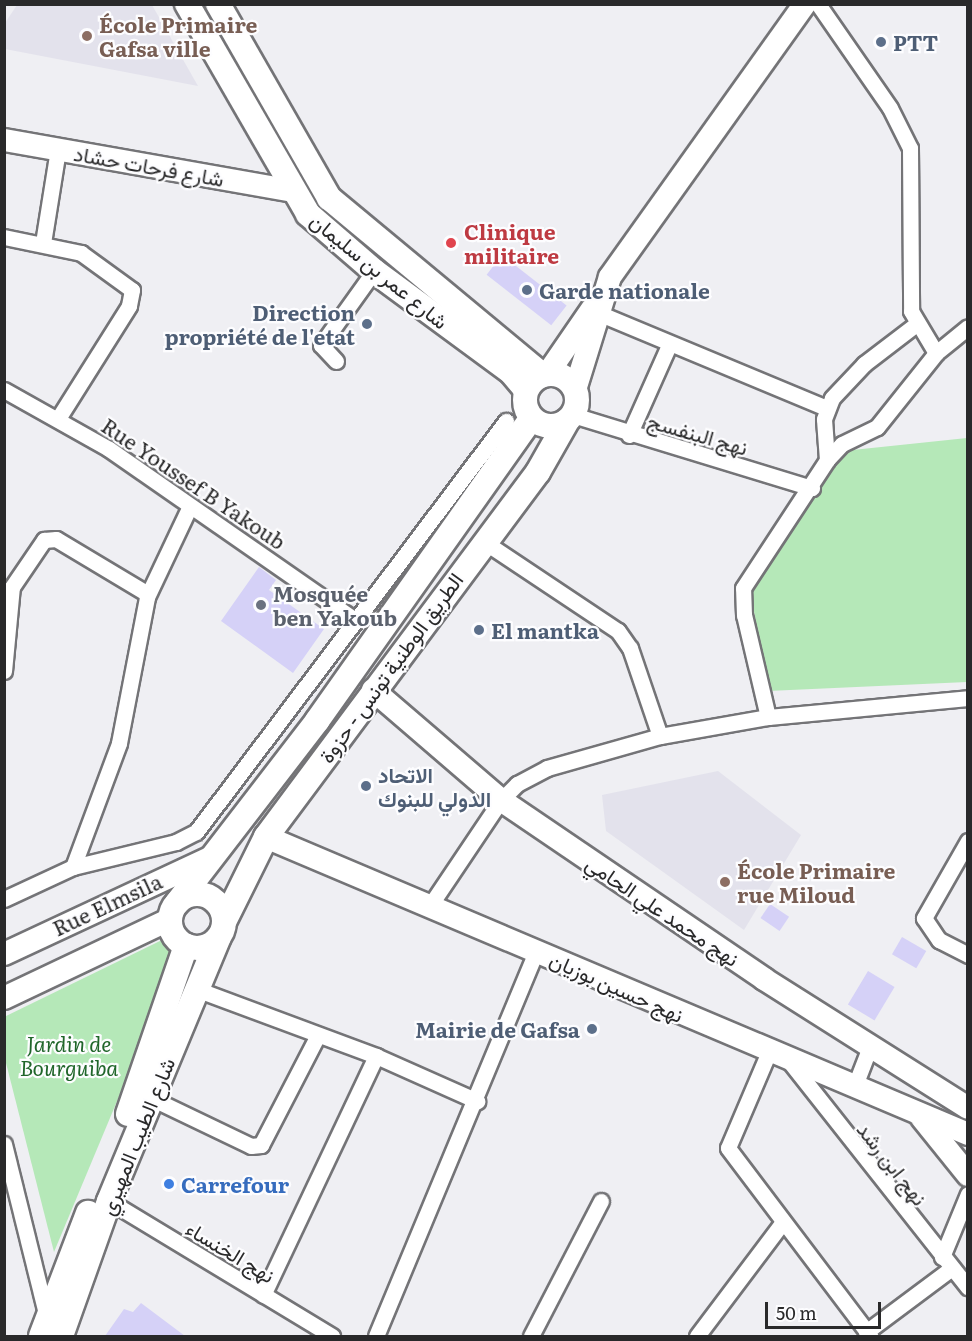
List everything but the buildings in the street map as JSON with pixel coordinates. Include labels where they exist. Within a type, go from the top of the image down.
[{"type":"main road","name":"شارع عمر بن سليمان","points":[[187,4],[294,191],[328,234],[374,271],[511,372],[539,379]]},
{"type":"main road","name":"شارع عمر بن سليمان","points":[[218,4],[329,198],[539,379]]},
{"type":"main road","points":[[539,379],[567,379],[575,390],[570,418],[550,427],[531,418],[539,379]]},
{"type":"main road","name":"الطريق الوطنية تونس - حزوة","points":[[174,911],[212,857],[317,721],[531,418]]},
{"type":"main road","name":"الطريق الوطنية تونس - حزوة","points":[[221,930],[266,837],[483,541],[538,472],[570,418]]},
{"type":"main road","points":[[191,895],[207,896],[219,905],[221,930],[203,948],[186,946],[176,937],[174,911],[191,895]]},
{"type":"main road","name":"شارع الطيب المهيري","points":[[50,1331],[109,1201],[221,930]]},
{"type":"main road","name":"شارع الطيب المهيري","points":[[50,1331],[186,946]]},
{"type":"street","points":[[539,379],[596,307],[648,220],[791,27],[805,4]]},
{"type":"street","points":[[791,27],[817,4],[891,108],[910,148],[915,217],[909,298],[915,325],[936,353]]},
{"type":"street","name":"شارع فرحات حشاد","points":[[4,140],[294,191]]},
{"type":"street","points":[[43,243],[58,149]]},
{"type":"street","points":[[4,237],[43,243],[103,265],[133,297],[59,417]]},
{"type":"street","points":[[336,361],[321,345],[374,271]]},
{"type":"street","points":[[596,307],[669,345],[826,408]]},
{"type":"street","points":[[575,390],[596,307]]},
{"type":"street","points":[[827,460],[826,408],[864,363],[915,325]]},
{"type":"street","points":[[768,717],[742,592],[812,488],[827,460],[842,444],[877,427],[936,353],[968,327]]},
{"type":"street","points":[[628,435],[669,345]]},
{"type":"street","name":"Rue Youssef B Yakoub","points":[[4,390],[59,417],[354,619]]},
{"type":"street","name":"نهج البنفسج","points":[[570,418],[812,488]]},
{"type":"street","points":[[4,899],[73,867],[176,842],[196,832],[354,619],[506,422]]},
{"type":"street","points":[[73,867],[119,743],[148,594],[189,508]]},
{"type":"street","points":[[4,671],[8,588],[50,538],[148,594]]},
{"type":"street","points":[[483,541],[618,631],[630,648],[660,736]]},
{"type":"street","name":"نهج محمد علي الحامي","points":[[373,690],[501,800],[764,979],[871,1044],[968,1108]]},
{"type":"street","points":[[429,907],[501,800],[531,775],[660,736],[768,717],[968,698]]},
{"type":"street","name":"نهج حسين بوزيان","points":[[266,837],[429,907],[537,950],[768,1054],[968,1134]]},
{"type":"street","points":[[968,841],[924,918],[939,940],[968,955]]},
{"type":"street","name":"Rue Elmsila","points":[[4,954],[212,857]]},
{"type":"street","points":[[4,998],[174,911]]},
{"type":"street","points":[[376,1336],[477,1101],[537,950]]},
{"type":"street","points":[[196,989],[376,1056],[477,1101]]},
{"type":"street","points":[[151,1098],[251,1146],[261,1145],[318,1035]]},
{"type":"street","points":[[854,1088],[871,1044]]},
{"type":"street","points":[[768,1054],[729,1148],[868,1334],[947,1262],[968,1194]]},
{"type":"street","points":[[263,1295],[376,1056]]},
{"type":"street","name":"نهج ابن رشد","points":[[790,1062],[968,1287]]},
{"type":"street","points":[[919,1115],[968,1175]]},
{"type":"street","points":[[4,1143],[50,1331]]},
{"type":"street","name":"نهج الخنساء","points":[[109,1201],[332,1336]]},
{"type":"street","points":[[531,1336],[601,1201]]},
{"type":"street","points":[[698,1336],[783,1222]]},
{"type":"shaded area","name":"École Primaire Gafsa ville","points":[[17,5],[152,5],[198,86],[5,49],[5,23]]},
{"type":"shaded area","name":"École Primaire rue Miloud","points":[[718,771],[801,835],[744,930],[606,831],[602,795]]},
{"type":"green space","points":[[967,438],[967,682],[768,691],[750,589],[843,451]]},
{"type":"green space","name":"Jardin de Bourguiba","points":[[162,940],[176,960],[54,1252],[5,1059],[4,1017]]},
{"type":"place","name":"École Primaire Gafsa ville","points":[[87,36]]},
{"type":"place","name":"PTT","points":[[881,42]]},
{"type":"place","name":"Clinique militaire","points":[[451,243]]},
{"type":"place","name":"Garde nationale","points":[[527,290]]},
{"type":"place","name":"Direction propriété de l'etat","points":[[367,324]]},
{"type":"place","name":"Mosquée ben Yakoub","points":[[261,605]]},
{"type":"place","name":"El mantka","points":[[479,630]]},
{"type":"place","name":"الاتحاد الدولي للبنوك","points":[[366,786]]},
{"type":"place","name":"École Primaire rue Miloud","points":[[725,882]]},
{"type":"place","name":"Mairie de Gafsa","points":[[592,1029]]},
{"type":"place","name":"Carrefour","points":[[169,1184]]}]
